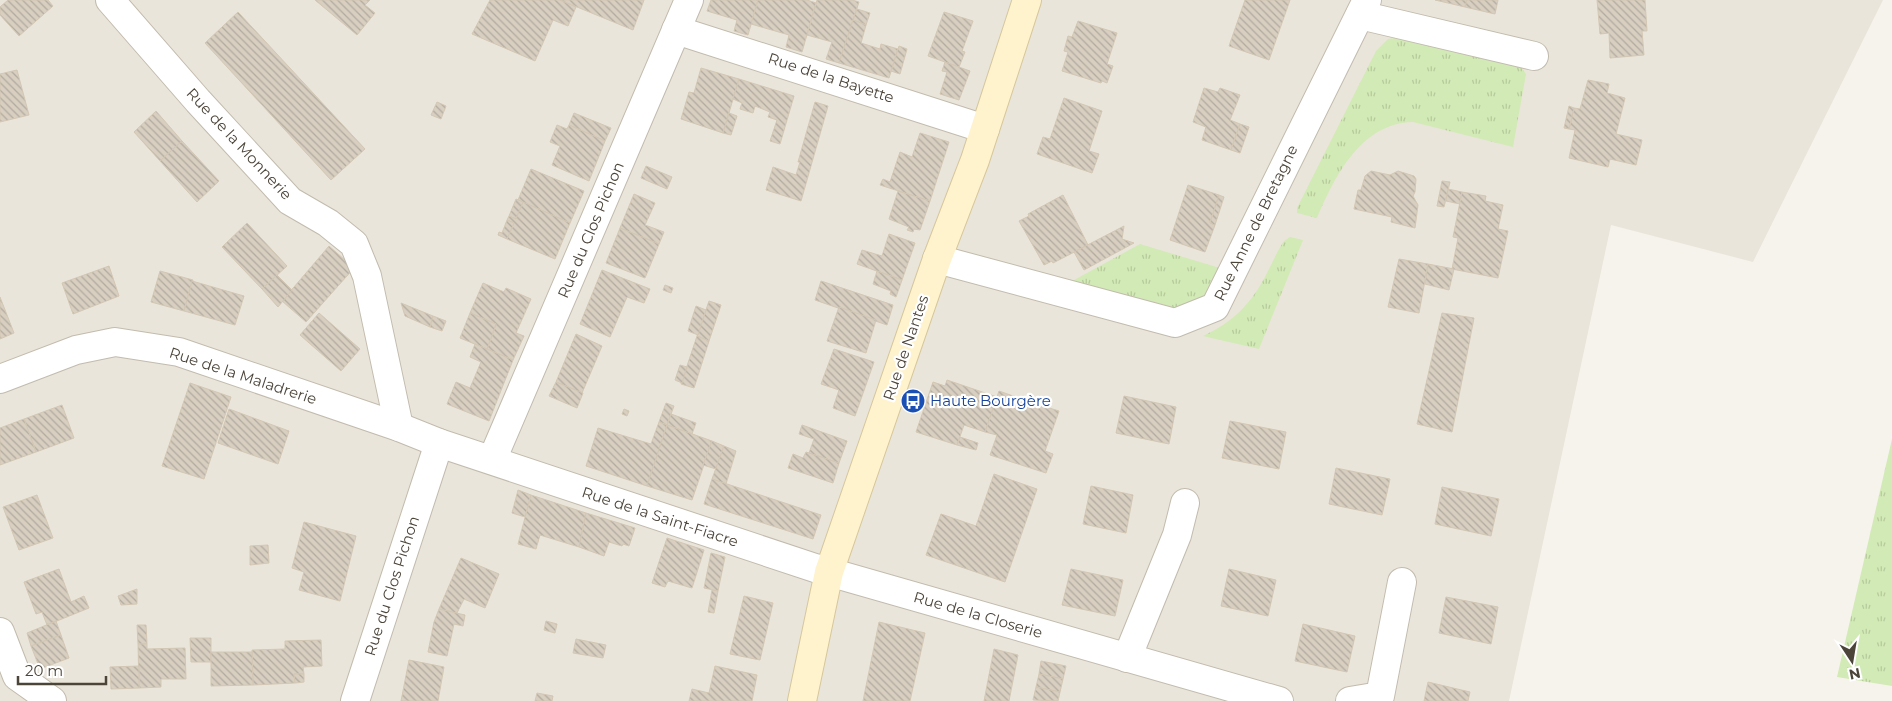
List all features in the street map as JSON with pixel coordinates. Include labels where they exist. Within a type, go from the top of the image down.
[{"type":"main road","name":"Rue de Nantes","points":[[802,701],[829,572],[938,259],[976,160],[1027,0]]},
{"type":"street","name":"Rue de la Monnerie","points":[[110,0],[198,101],[290,201],[328,223],[354,244],[367,276],[400,427]]},
{"type":"street","name":"Rue du Clos Pichon","points":[[492,460],[689,0]]},
{"type":"street","name":"Rue Anne de Bretagne","points":[[938,259],[1175,324],[1215,307],[1363,7],[1534,56]]},
{"type":"street","name":"Rue de la Bayette","points":[[676,30],[986,129]]},
{"type":"street","name":"Rue de la Maladrerie","points":[[0,379],[76,350],[115,342],[179,352],[400,427],[439,443]]},
{"type":"street","name":"Rue du Clos Pichon","points":[[355,701],[439,443]]},
{"type":"street","name":"Rue de la Saint-Fiacre","points":[[439,443],[829,572]]},
{"type":"street","points":[[1127,658],[1177,535],[1185,503]]},
{"type":"street","name":"Rue de la Closerie","points":[[829,572],[1280,701]]},
{"type":"street","points":[[1350,701],[1380,696],[1402,582]]},
{"type":"street","points":[[0,632],[17,676],[52,701]]},
{"type":"shaded area","points":[[0,0],[1883,0],[1753,262],[1611,225],[1509,701],[0,701]]},
{"type":"green space","points":[[1395,38],[1517,62],[1526,74],[1513,147],[1413,122],[1395,125],[1379,132],[1352,155],[1332,185],[1317,218],[1297,213],[1297,208],[1376,51],[1388,39]]},
{"type":"green space","points":[[1290,237],[1303,240],[1259,349],[1203,336],[1223,325],[1240,311],[1254,295],[1281,245]]},
{"type":"green space","points":[[1140,244],[1223,269],[1213,287],[1204,296],[1182,306],[1164,309],[1065,285]]},
{"type":"green space","points":[[1892,439],[1892,686],[1837,677]]},
{"type":"building","points":[[8,0],[48,0],[53,6],[19,36],[0,15],[0,7]]},
{"type":"building","points":[[315,0],[370,0],[365,5],[375,13],[357,35]]},
{"type":"building","points":[[490,0],[560,0],[576,7],[568,26],[553,20],[535,61],[472,34]]},
{"type":"building","points":[[560,0],[644,0],[633,30]]},
{"type":"building","points":[[711,0],[758,0],[748,35],[734,31],[737,20],[707,11]]},
{"type":"building","points":[[758,0],[807,0],[816,3],[802,52],[786,47],[789,35],[751,24]]},
{"type":"building","points":[[817,0],[852,0],[859,2],[839,63],[826,59],[832,42],[807,35]]},
{"type":"building","points":[[1245,0],[1290,0],[1269,60],[1229,46]]},
{"type":"building","points":[[1435,0],[1467,0],[1465,7]]},
{"type":"building","points":[[1467,0],[1498,0],[1495,14],[1465,7]]},
{"type":"building","points":[[1597,0],[1645,0],[1647,31],[1642,31],[1644,55],[1610,58],[1609,33],[1600,34]]},
{"type":"building","points":[[857,9],[870,13],[866,25],[853,20]]},
{"type":"building","points":[[238,12],[365,149],[331,180],[205,43]]},
{"type":"building","points":[[944,12],[973,21],[962,51],[965,52],[959,67],[928,56]]},
{"type":"building","points":[[853,20],[866,25],[861,43],[880,49],[881,44],[898,49],[889,78],[839,63]]},
{"type":"building","points":[[1078,21],[1117,33],[1107,64],[1113,66],[1107,83],[1102,81],[1101,83],[1062,71],[1068,52],[1064,51],[1068,36],[1072,37]]},
{"type":"building","points":[[899,46],[907,49],[900,74],[891,71]]},
{"type":"building","points":[[945,62],[970,71],[959,100],[940,94],[947,72],[942,71]]},
{"type":"building","points":[[701,68],[739,79],[723,133],[681,119],[689,92],[694,93]]},
{"type":"building","points":[[17,70],[29,115],[0,122],[0,74]]},
{"type":"building","points":[[739,79],[794,96],[780,144],[770,141],[777,120],[768,117],[770,112],[755,106],[753,113],[740,109],[742,103],[733,99]]},
{"type":"building","points":[[1588,80],[1609,84],[1607,93],[1625,98],[1616,134],[1642,140],[1636,165],[1610,159],[1608,167],[1569,158],[1575,130],[1569,129],[1574,108],[1580,109]]},
{"type":"building","points":[[1204,88],[1218,92],[1220,88],[1240,95],[1230,120],[1240,124],[1231,150],[1202,140],[1206,127],[1193,122]]},
{"type":"building","points":[[1064,98],[1102,111],[1089,151],[1099,154],[1092,173],[1037,154],[1043,137],[1050,139]]},
{"type":"building","points":[[437,102],[446,106],[441,119],[431,115]]},
{"type":"building","points":[[815,102],[828,106],[801,201],[766,190],[773,167],[796,175]]},
{"type":"building","points":[[1569,106],[1574,108],[1569,129],[1564,128]]},
{"type":"building","points":[[156,111],[182,141],[160,161],[134,132]]},
{"type":"building","points":[[574,113],[611,128],[605,141],[569,125]]},
{"type":"building","points":[[729,113],[737,116],[731,135],[723,133]]},
{"type":"building","points":[[1240,124],[1249,127],[1240,153],[1231,150]]},
{"type":"building","points":[[557,125],[567,129],[569,125],[605,141],[589,181],[552,165],[560,146],[550,142]]},
{"type":"building","points":[[920,133],[949,142],[930,201],[880,185],[883,179],[890,182],[900,152],[912,157]]},
{"type":"building","points":[[182,141],[219,181],[197,202],[160,161]]},
{"type":"building","points":[[646,166],[672,177],[667,189],[641,178]]},
{"type":"building","points":[[531,169],[584,191],[570,223],[518,200]]},
{"type":"building","points":[[1371,171],[1390,175],[1398,171],[1414,176],[1416,179],[1413,196],[1418,205],[1415,228],[1391,222],[1392,217],[1354,209],[1358,190],[1361,190],[1365,176]]},
{"type":"building","points":[[1442,181],[1450,182],[1444,207],[1437,206]]},
{"type":"building","points":[[1188,185],[1219,195],[1210,223],[1215,225],[1205,252],[1170,240]]},
{"type":"building","points":[[1448,189],[1462,192],[1460,204],[1446,201]]},
{"type":"building","points":[[898,191],[930,201],[920,230],[914,229],[913,232],[907,230],[909,227],[889,219]]},
{"type":"building","points":[[1462,192],[1486,196],[1485,201],[1503,205],[1498,229],[1508,231],[1498,278],[1452,269],[1458,238],[1453,237]]},
{"type":"building","points":[[634,194],[655,203],[645,225],[664,232],[659,244],[620,228]]},
{"type":"building","points":[[1063,195],[1088,245],[1053,263],[1052,261],[1044,265],[1019,221]]},
{"type":"building","points":[[1219,195],[1224,197],[1215,225],[1210,223]]},
{"type":"building","points":[[516,199],[523,202],[516,219],[509,216]]},
{"type":"building","points":[[523,202],[570,223],[555,259],[507,239],[514,223],[507,220],[509,216],[516,219]]},
{"type":"building","points":[[507,220],[514,223],[507,239],[498,235],[499,232],[502,233]]},
{"type":"building","points":[[247,223],[287,266],[262,289],[222,247]]},
{"type":"building","points":[[1124,226],[1122,239],[1134,243],[1084,270],[1074,252]]},
{"type":"building","points":[[620,228],[659,244],[645,278],[606,263]]},
{"type":"building","points":[[889,234],[915,243],[902,280],[857,264],[862,250],[882,256]]},
{"type":"building","points":[[329,246],[354,268],[306,322],[282,301]]},
{"type":"building","points":[[1399,259],[1428,264],[1419,313],[1388,307]]},
{"type":"building","points":[[1428,264],[1454,269],[1449,290],[1425,284]]},
{"type":"building","points":[[109,266],[119,296],[73,314],[62,283]]},
{"type":"building","points":[[602,270],[650,289],[644,303],[627,297],[610,337],[580,324]]},
{"type":"building","points":[[160,271],[193,280],[184,311],[151,302]]},
{"type":"building","points":[[877,271],[902,280],[896,297],[890,294],[891,291],[873,284]]},
{"type":"building","points":[[277,275],[292,290],[278,307],[262,289]]},
{"type":"building","points":[[192,281],[244,296],[235,325],[184,311]]},
{"type":"building","points":[[821,281],[893,305],[887,325],[815,300]]},
{"type":"building","points":[[483,283],[504,292],[506,288],[531,299],[516,333],[524,336],[513,360],[487,349],[496,324],[470,313]]},
{"type":"building","points":[[665,285],[673,288],[671,293],[663,290]]},
{"type":"building","points":[[0,297],[14,333],[0,339]]},
{"type":"building","points":[[709,301],[721,305],[709,341],[697,336]]},
{"type":"building","points":[[401,303],[433,316],[430,327],[405,316]]},
{"type":"building","points":[[696,306],[706,310],[698,335],[688,331]]},
{"type":"building","points":[[839,307],[876,320],[866,353],[827,341]]},
{"type":"building","points":[[319,313],[360,349],[341,371],[300,335]]},
{"type":"building","points":[[470,313],[496,324],[487,349],[460,338]]},
{"type":"building","points":[[1442,313],[1474,318],[1452,432],[1417,424]]},
{"type":"building","points":[[433,316],[446,321],[442,331],[430,327]]},
{"type":"building","points":[[576,334],[602,346],[582,393],[556,382]]},
{"type":"building","points":[[697,336],[709,341],[694,388],[681,384]]},
{"type":"building","points":[[475,344],[513,360],[489,421],[447,404],[456,382],[470,388],[481,362],[470,357]]},
{"type":"building","points":[[834,349],[874,362],[855,416],[833,408],[839,390],[821,384]]},
{"type":"building","points":[[680,365],[687,367],[682,383],[675,380]]},
{"type":"building","points":[[947,380],[997,397],[985,432],[964,425],[957,445],[916,432],[933,382],[945,386]]},
{"type":"building","points":[[556,382],[583,393],[577,408],[549,396]]},
{"type":"building","points":[[190,383],[231,397],[204,479],[162,466]]},
{"type":"building","points":[[999,391],[1016,397],[1019,402],[1037,409],[1043,406],[1059,411],[1045,451],[1053,454],[1046,473],[990,455],[997,435],[985,432]]},
{"type":"building","points":[[1124,396],[1176,407],[1169,444],[1116,433]]},
{"type":"building","points":[[666,403],[674,406],[667,425],[659,422]]},
{"type":"building","points":[[62,405],[74,438],[36,452],[24,419]]},
{"type":"building","points":[[229,409],[289,431],[278,464],[218,443]]},
{"type":"building","points":[[624,409],[629,411],[627,416],[622,414]]},
{"type":"building","points":[[671,414],[696,423],[692,434],[667,425]]},
{"type":"building","points":[[24,419],[36,452],[0,465],[0,428]]},
{"type":"building","points":[[1230,421],[1286,432],[1279,469],[1222,458]]},
{"type":"building","points":[[659,422],[667,425],[647,486],[586,466],[598,428],[651,444]]},
{"type":"building","points":[[667,425],[712,441],[692,500],[647,486]]},
{"type":"building","points":[[802,425],[847,441],[839,463],[809,453],[814,439],[799,434]]},
{"type":"building","points":[[960,437],[978,443],[976,450],[957,445]]},
{"type":"building","points":[[712,441],[724,446],[716,469],[703,465]]},
{"type":"building","points":[[724,446],[736,451],[726,484],[712,479]]},
{"type":"building","points":[[806,452],[839,463],[833,483],[788,468],[793,454],[803,458]]},
{"type":"building","points":[[1336,468],[1390,479],[1382,515],[1329,504]]},
{"type":"building","points":[[994,474],[1037,489],[1005,582],[926,555],[941,514],[976,526]]},
{"type":"building","points":[[712,479],[821,515],[813,539],[704,504]]},
{"type":"building","points":[[1091,486],[1133,495],[1126,533],[1083,524]]},
{"type":"building","points":[[1442,487],[1499,499],[1491,536],[1435,524]]},
{"type":"building","points":[[518,490],[531,495],[525,517],[512,513]]},
{"type":"building","points":[[37,495],[53,538],[19,550],[3,507]]},
{"type":"building","points":[[531,495],[586,513],[579,547],[540,535],[536,549],[518,544]]},
{"type":"building","points":[[586,513],[635,528],[629,546],[609,542],[604,556],[579,547]]},
{"type":"building","points":[[304,522],[356,536],[340,601],[299,590],[304,572],[292,568]]},
{"type":"building","points":[[667,538],[704,550],[692,588],[668,581],[665,587],[652,583]]},
{"type":"building","points":[[268,545],[269,563],[250,565],[250,546]]},
{"type":"building","points":[[711,553],[725,557],[718,591],[704,588]]},
{"type":"building","points":[[461,558],[499,574],[485,608],[464,599],[457,613],[439,609]]},
{"type":"building","points":[[59,569],[71,602],[84,596],[89,608],[47,625],[42,612],[36,614],[24,582]]},
{"type":"building","points":[[1071,569],[1123,580],[1115,616],[1062,605]]},
{"type":"building","points":[[1229,569],[1276,580],[1268,616],[1221,606]]},
{"type":"building","points":[[137,589],[137,604],[121,605],[118,596]]},
{"type":"building","points":[[712,590],[718,591],[714,613],[708,612]]},
{"type":"building","points":[[744,596],[773,603],[760,660],[730,654]]},
{"type":"building","points":[[1446,597],[1498,607],[1491,644],[1439,633]]},
{"type":"building","points":[[439,609],[465,615],[463,626],[454,624],[447,656],[428,652],[434,622]]},
{"type":"building","points":[[56,621],[61,635],[31,646],[27,633]]},
{"type":"building","points":[[546,621],[557,624],[555,633],[544,630]]},
{"type":"building","points":[[879,622],[925,633],[910,701],[863,701]]},
{"type":"building","points":[[1303,624],[1355,636],[1347,672],[1295,661]]},
{"type":"building","points":[[137,625],[146,625],[147,644],[138,644]]},
{"type":"building","points":[[61,635],[69,658],[40,669],[31,646]]},
{"type":"building","points":[[190,638],[211,638],[211,662],[191,662]]},
{"type":"building","points":[[576,639],[606,645],[603,658],[573,653]]},
{"type":"building","points":[[321,640],[322,666],[303,667],[304,674],[294,674],[295,683],[253,685],[252,650],[285,649],[285,641]]},
{"type":"building","points":[[138,644],[147,644],[147,649],[185,648],[186,679],[161,679],[161,687],[139,688]]},
{"type":"building","points":[[994,649],[1018,655],[1009,701],[984,701]]},
{"type":"building","points":[[211,652],[252,652],[253,685],[211,686]]},
{"type":"building","points":[[409,660],[444,667],[438,701],[401,701]]},
{"type":"building","points":[[1041,661],[1066,666],[1063,679],[1039,674]]},
{"type":"building","points":[[139,666],[139,688],[111,689],[110,667]]},
{"type":"building","points":[[715,666],[757,675],[752,701],[689,701],[692,689],[709,693]]},
{"type":"building","points":[[294,674],[304,674],[304,682],[295,683]]},
{"type":"building","points":[[1039,674],[1063,679],[1060,692],[1036,687]]},
{"type":"building","points":[[1428,682],[1470,692],[1468,701],[1424,701]]},
{"type":"building","points":[[1036,687],[1060,692],[1058,701],[1033,700]]},
{"type":"building","points":[[537,693],[553,696],[552,701],[535,701]]},
{"type":"place","name":"Haute Bourgère","points":[[913,401]]}]
